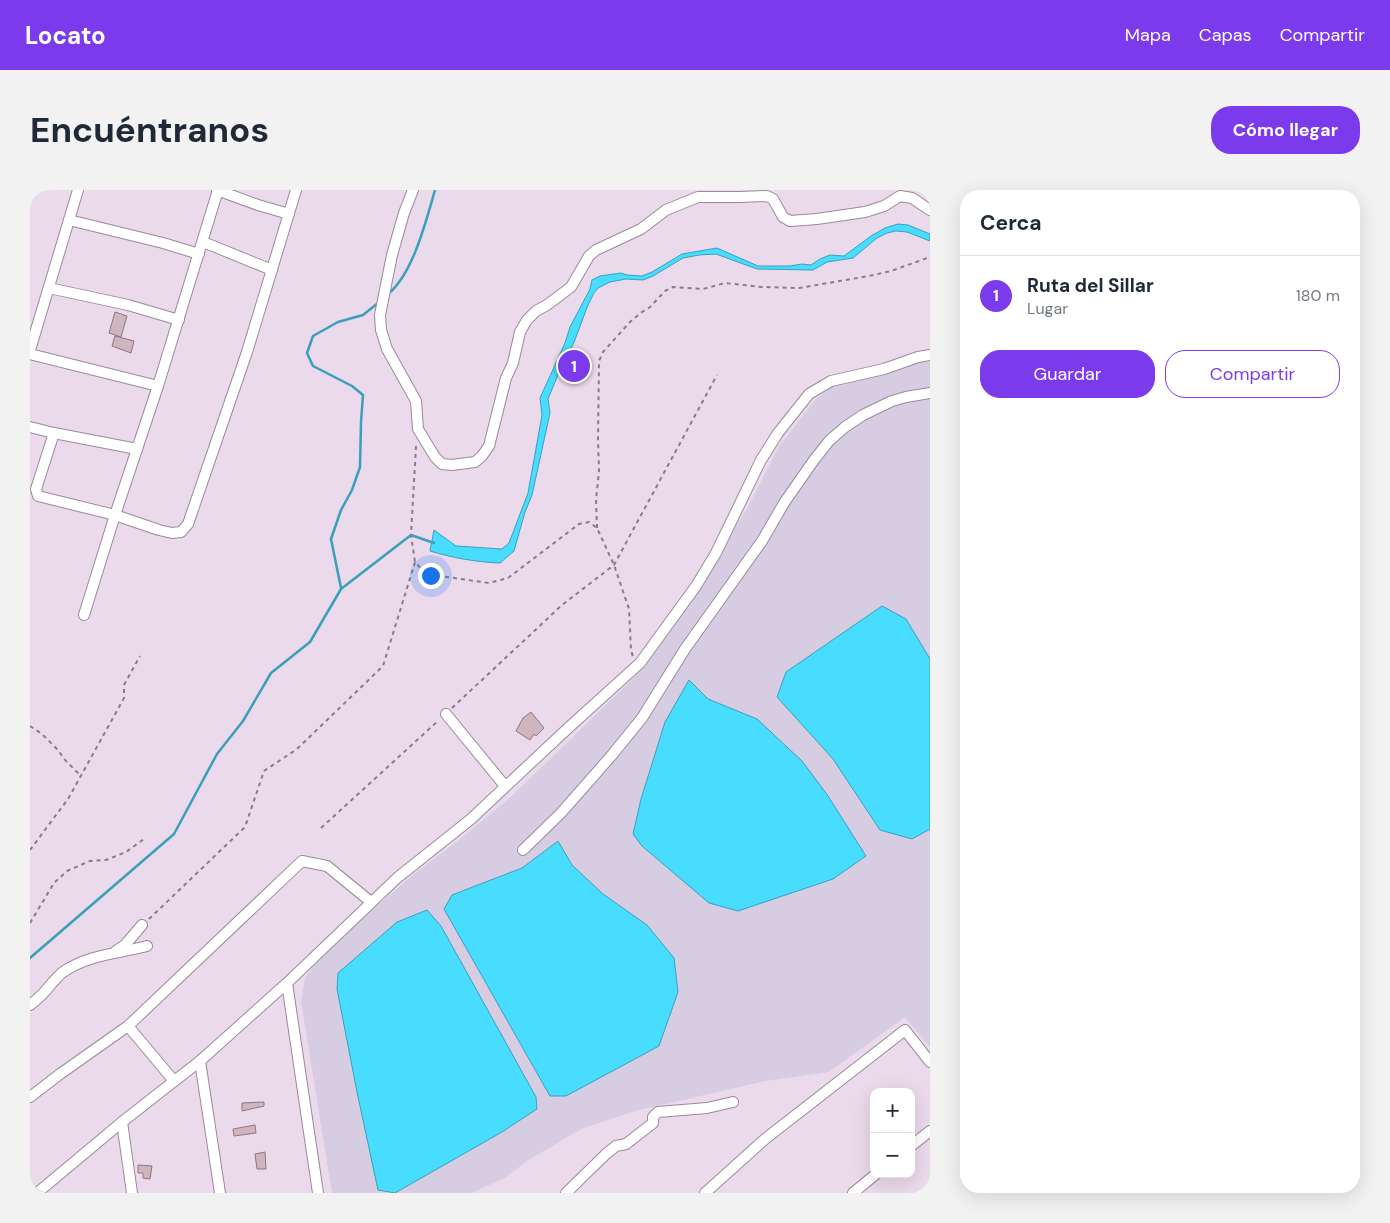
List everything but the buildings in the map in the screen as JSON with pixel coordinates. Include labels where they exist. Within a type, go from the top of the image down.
[{"type":"street","points":[[78,190],[31,347],[158,386]]},
{"type":"street","points":[[84,615],[179,320],[218,190],[289,214]]},
{"type":"street","points":[[54,434],[36,490],[38,496],[115,515],[172,533],[180,532],[188,524],[247,352],[296,190]]},
{"type":"street","points":[[413,190],[392,255],[380,315],[381,330],[388,349],[416,401],[418,429],[435,457],[442,464],[452,465],[475,462],[489,446],[506,378],[513,363],[520,332],[527,320],[536,311],[547,306],[571,287],[589,256],[596,250],[642,229],[666,210],[698,197],[767,196],[774,199],[783,216],[790,221],[798,222],[866,212],[884,206],[900,196],[912,198],[930,210]]},
{"type":"street","points":[[69,220],[163,243],[199,254]]},
{"type":"street","points":[[203,242],[272,270]]},
{"type":"street","points":[[49,288],[128,305],[179,320]]},
{"type":"street","points":[[37,1193],[122,1122],[200,1061],[397,878],[471,819],[640,663],[696,586],[716,553],[761,460],[778,433],[809,394],[831,381],[884,369],[918,357],[930,355]]},
{"type":"street","points":[[523,850],[561,812],[642,718],[685,649],[762,541],[784,503],[814,460],[830,441],[845,427],[863,415],[892,401],[930,393]]},
{"type":"street","points":[[30,427],[54,434],[137,449]]},
{"type":"street","points":[[446,714],[505,786]]},
{"type":"street","points":[[30,1097],[128,1026],[302,861],[327,866],[371,902]]},
{"type":"street","points":[[113,953],[126,945],[142,925]]},
{"type":"street","points":[[30,1004],[61,973],[77,964],[94,957],[147,946]]},
{"type":"street","points":[[286,983],[318,1193]]},
{"type":"street","points":[[128,1026],[174,1081]]},
{"type":"street","points":[[705,1193],[765,1139],[905,1030],[930,1062]]},
{"type":"street","points":[[200,1061],[220,1193]]},
{"type":"street","points":[[567,1193],[606,1154],[616,1146],[626,1144],[653,1123],[653,1117],[658,1112],[707,1108],[733,1102]]},
{"type":"street","points":[[122,1122],[132,1193]]},
{"type":"street","points":[[915,1143],[930,1131]]},
{"type":"street","points":[[853,1193],[871,1178]]},
{"type":"path","points":[[640,663],[634,658],[631,650],[629,609],[614,564],[597,528],[596,500],[599,471],[600,362],[603,352],[625,327],[650,307],[665,291],[673,287],[703,288],[725,282],[748,286],[799,288],[891,271],[930,257]]},
{"type":"path","points":[[321,828],[562,605],[614,564],[717,375]]},
{"type":"path","points":[[142,925],[245,827],[264,771],[297,749],[383,666],[416,562],[411,535],[416,446]]},
{"type":"path","points":[[416,562],[426,574],[489,583],[508,578],[579,524],[589,522],[597,528]]},
{"type":"path","points":[[30,850],[68,799],[124,698],[124,685],[140,656]]},
{"type":"path","points":[[30,726],[42,734],[81,776]]},
{"type":"path","points":[[30,924],[54,883],[67,871],[90,861],[106,860],[126,852],[144,839]]},
{"type":"shaded area","points":[[920,361],[930,361],[930,1047],[905,1017],[829,1072],[765,1081],[635,1111],[581,1129],[527,1161],[506,1177],[472,1193],[332,1193],[301,1001],[305,978],[315,964],[356,924],[414,874],[512,796],[644,668],[747,509],[778,448],[816,399],[835,385]]},
{"type":"water","points":[[898,224],[908,225],[930,234],[930,241],[907,232],[896,231],[887,233],[877,238],[853,258],[827,262],[813,270],[757,269],[716,254],[699,255],[683,258],[643,280],[626,279],[610,282],[598,288],[588,305],[573,345],[566,355],[548,399],[550,413],[532,495],[514,551],[500,563],[447,556],[430,551],[434,530],[456,546],[502,549],[509,543],[528,493],[542,415],[540,398],[565,343],[570,327],[590,289],[592,280],[600,276],[621,273],[642,276],[682,254],[717,248],[758,266],[811,265],[830,255],[844,256],[871,236],[885,228]]},
{"type":"water","points":[[882,606],[906,619],[930,659],[930,829],[912,839],[880,830],[833,759],[777,697],[786,672]]},
{"type":"water","points":[[689,680],[708,699],[757,719],[802,761],[826,793],[866,856],[833,879],[738,911],[709,903],[642,846],[633,834],[641,799],[665,722]]},
{"type":"water","points":[[558,841],[572,865],[603,894],[647,925],[674,958],[678,992],[659,1046],[566,1096],[550,1096],[444,909],[452,895],[522,868]]},
{"type":"water","points":[[427,910],[441,926],[536,1097],[537,1109],[502,1132],[395,1193],[378,1190],[337,989],[338,973],[397,922]]},
{"type":"waterway","points":[[388,294],[405,274],[418,246],[435,190]]},
{"type":"waterway","points":[[341,588],[331,539],[341,510],[352,490],[360,467],[363,395],[352,386],[313,366],[307,353],[313,336],[338,322],[363,315],[378,303]]},
{"type":"waterway","points":[[30,958],[174,834],[217,754],[243,721],[271,673],[310,642],[341,589],[411,535],[434,543]]},
{"type":"place","name":"Ruta del Sillar","points":[[574,366]]}]
